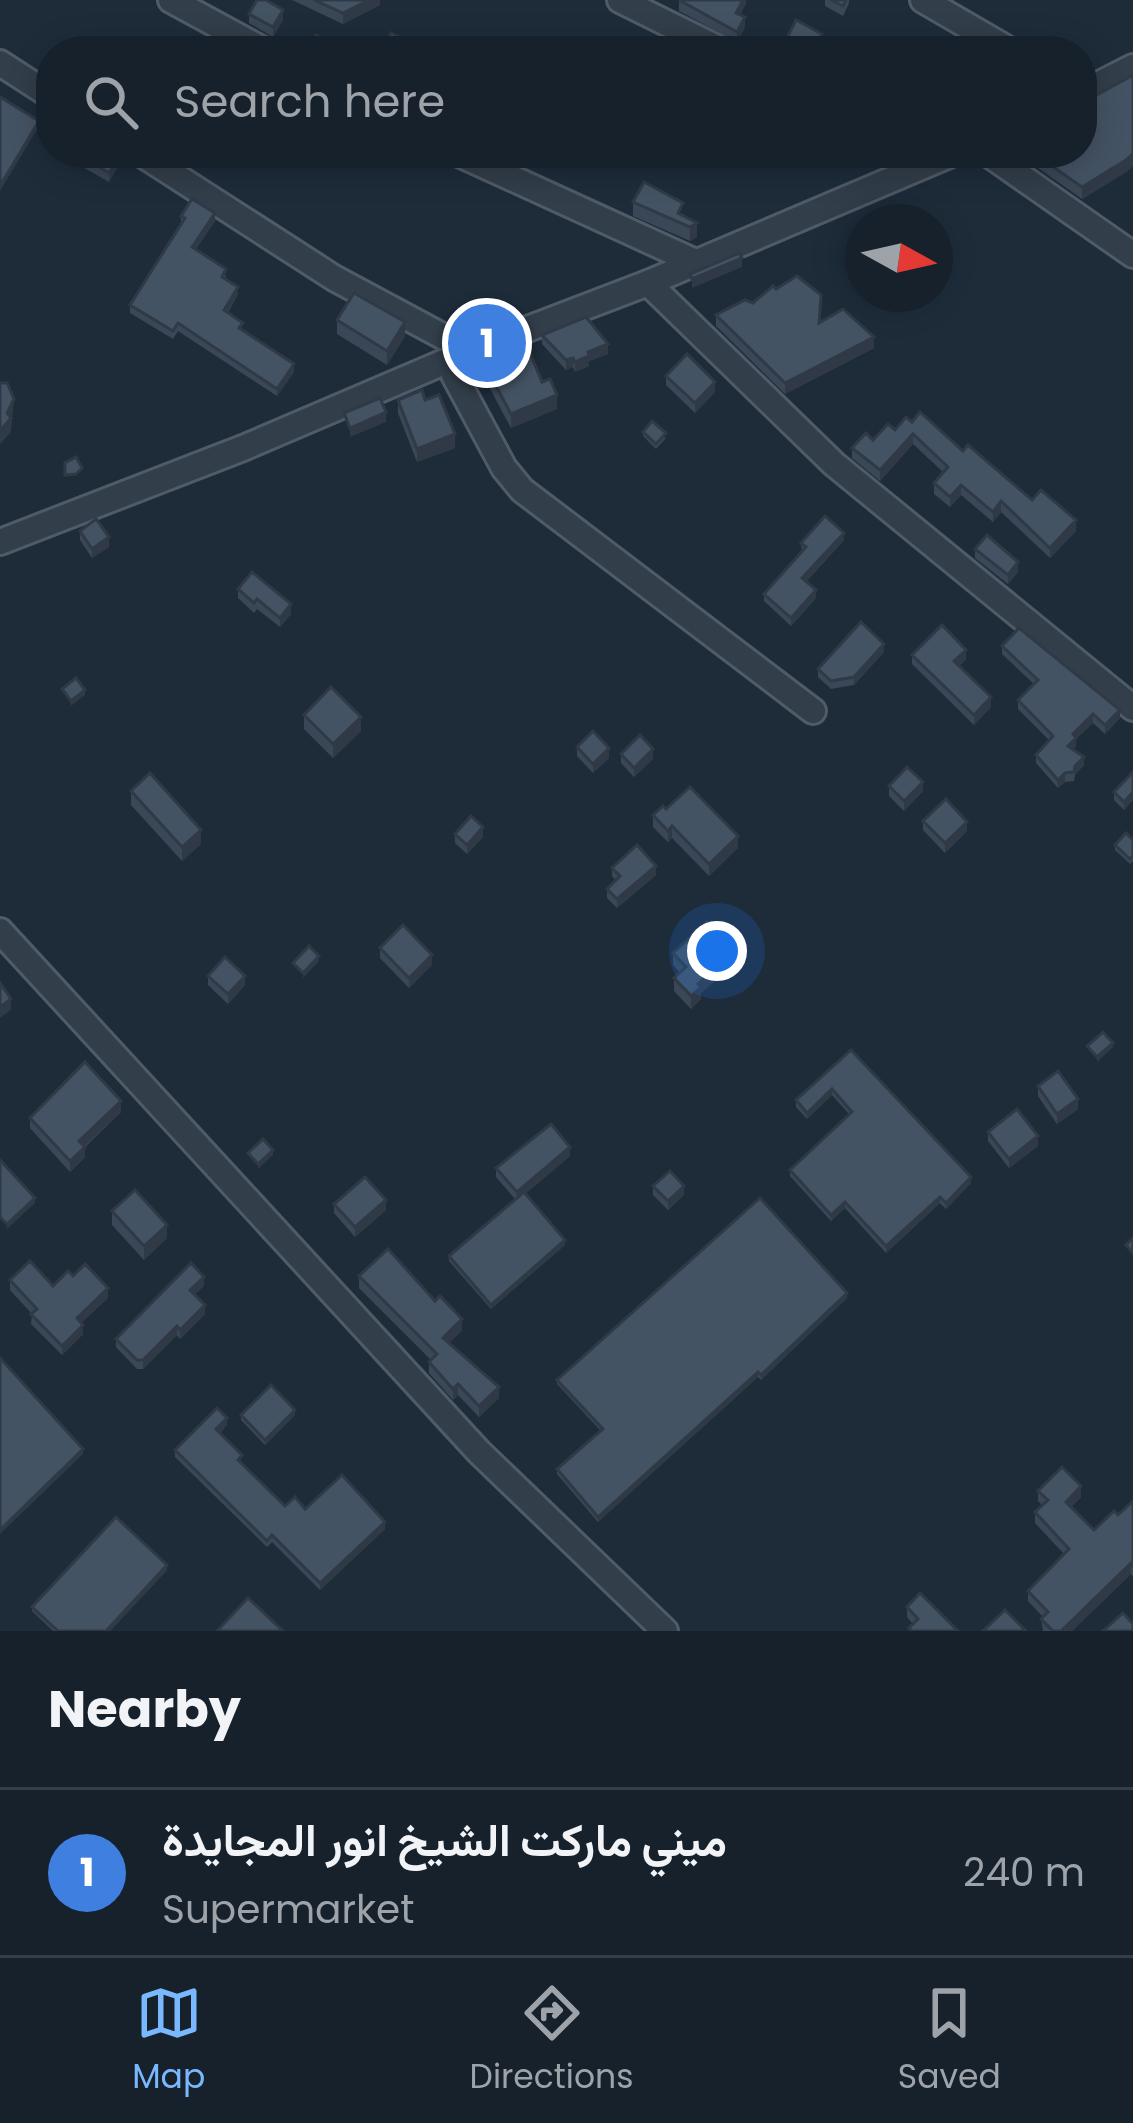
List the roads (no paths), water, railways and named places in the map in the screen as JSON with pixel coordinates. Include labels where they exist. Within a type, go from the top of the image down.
[{"type":"street","points":[[171,0],[237,36]]},
{"type":"street","points":[[620,0],[692,36]]},
{"type":"street","points":[[923,0],[985,36]]},
{"type":"street","points":[[0,63],[36,86]]},
{"type":"street","points":[[1097,85],[1133,67]]},
{"type":"street","points":[[163,168],[334,278],[470,350]]},
{"type":"street","points":[[490,168],[693,261]]},
{"type":"street","points":[[0,542],[243,448],[470,350],[648,283],[910,168]]},
{"type":"street","points":[[1008,168],[1133,255]]},
{"type":"street","points":[[648,283],[834,464],[1133,708]]},
{"type":"street","points":[[470,350],[454,375],[504,468],[522,490],[813,711]]},
{"type":"street","points":[[0,931],[479,1452],[665,1631]]},
{"type":"place","name":"ميني ماركت الشيخ انور المجايدة","points":[[487,343]]}]
